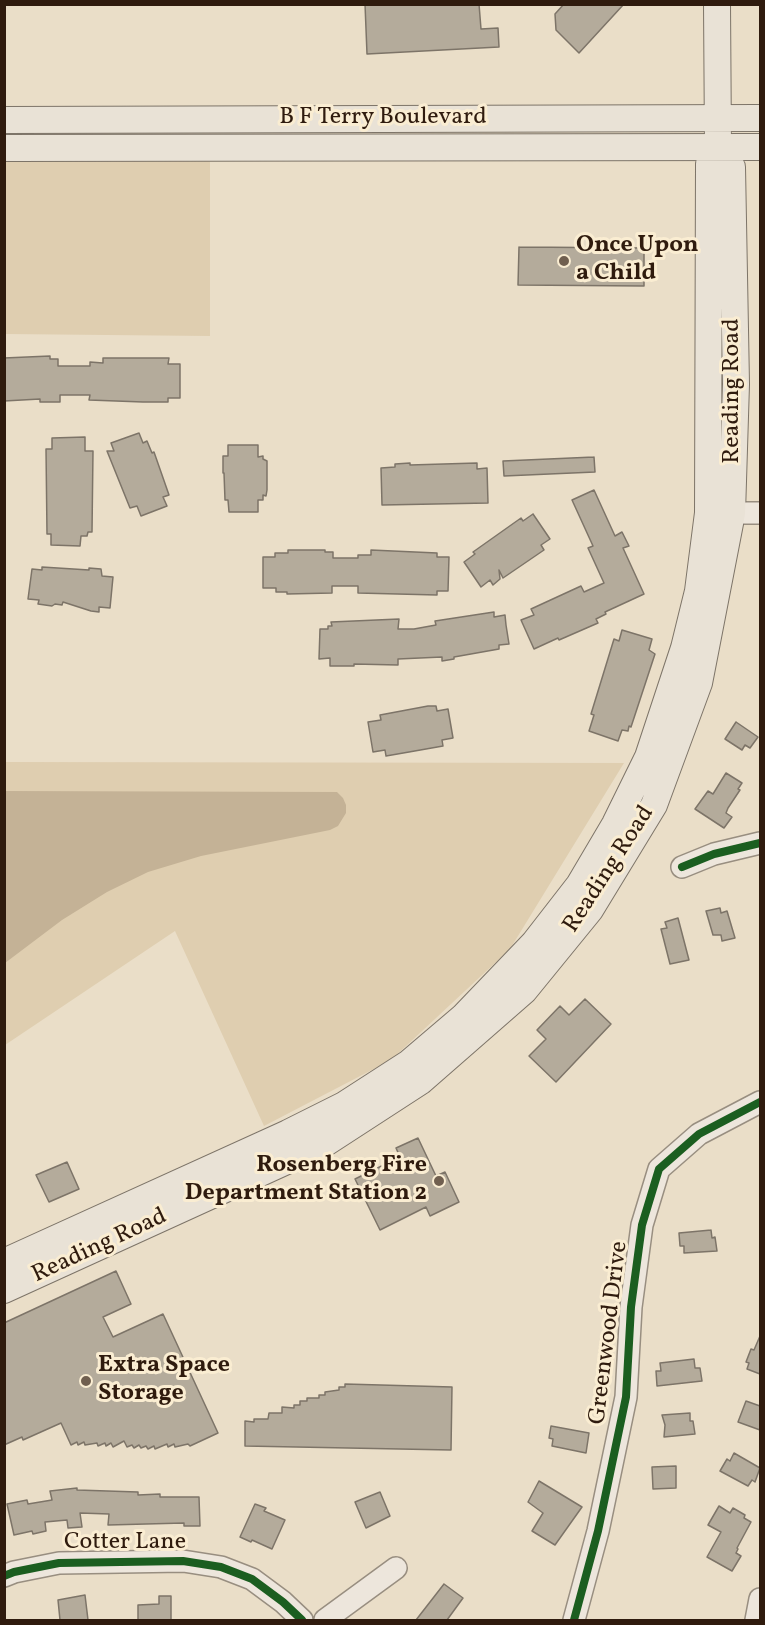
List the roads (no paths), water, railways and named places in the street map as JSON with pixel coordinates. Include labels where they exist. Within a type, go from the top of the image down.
[{"type":"main road","name":"Reading Road","points":[[4,1262],[36,1247],[238,1170],[324,1144],[421,1081],[524,991],[590,910],[654,806],[699,683],[720,513],[709,164],[718,147],[717,4]]},
{"type":"main road","name":"B F Terry Boulevard","points":[[4,120],[760,118]]},
{"type":"main road","name":"B F Terry Boulevard","points":[[4,148],[760,147]]},
{"type":"main road","name":"Reading Road","points":[[4,1290],[48,1272],[238,1170]]},
{"type":"main road","points":[[36,1247],[48,1272]]},
{"type":"street","points":[[720,513],[760,513]]},
{"type":"street","points":[[682,867],[714,854],[760,843]]},
{"type":"street","name":"Greenwood Drive","points":[[574,1620],[598,1531],[626,1397],[631,1307],[642,1225],[659,1169],[699,1134],[760,1102]]},
{"type":"street","name":"Cotter Lane","points":[[4,1576],[59,1563],[183,1561],[221,1566],[252,1579],[283,1602],[302,1620]]},
{"type":"street","points":[[325,1620],[396,1568]]},
{"type":"street","points":[[756,1620],[760,1599]]},
{"type":"place","name":"Once Upon a Child","points":[[564,261]]},
{"type":"place","name":"Rosenberg Fire Department Station 2","points":[[439,1181]]},
{"type":"place","name":"Extra Space Storage","points":[[86,1381]]}]
